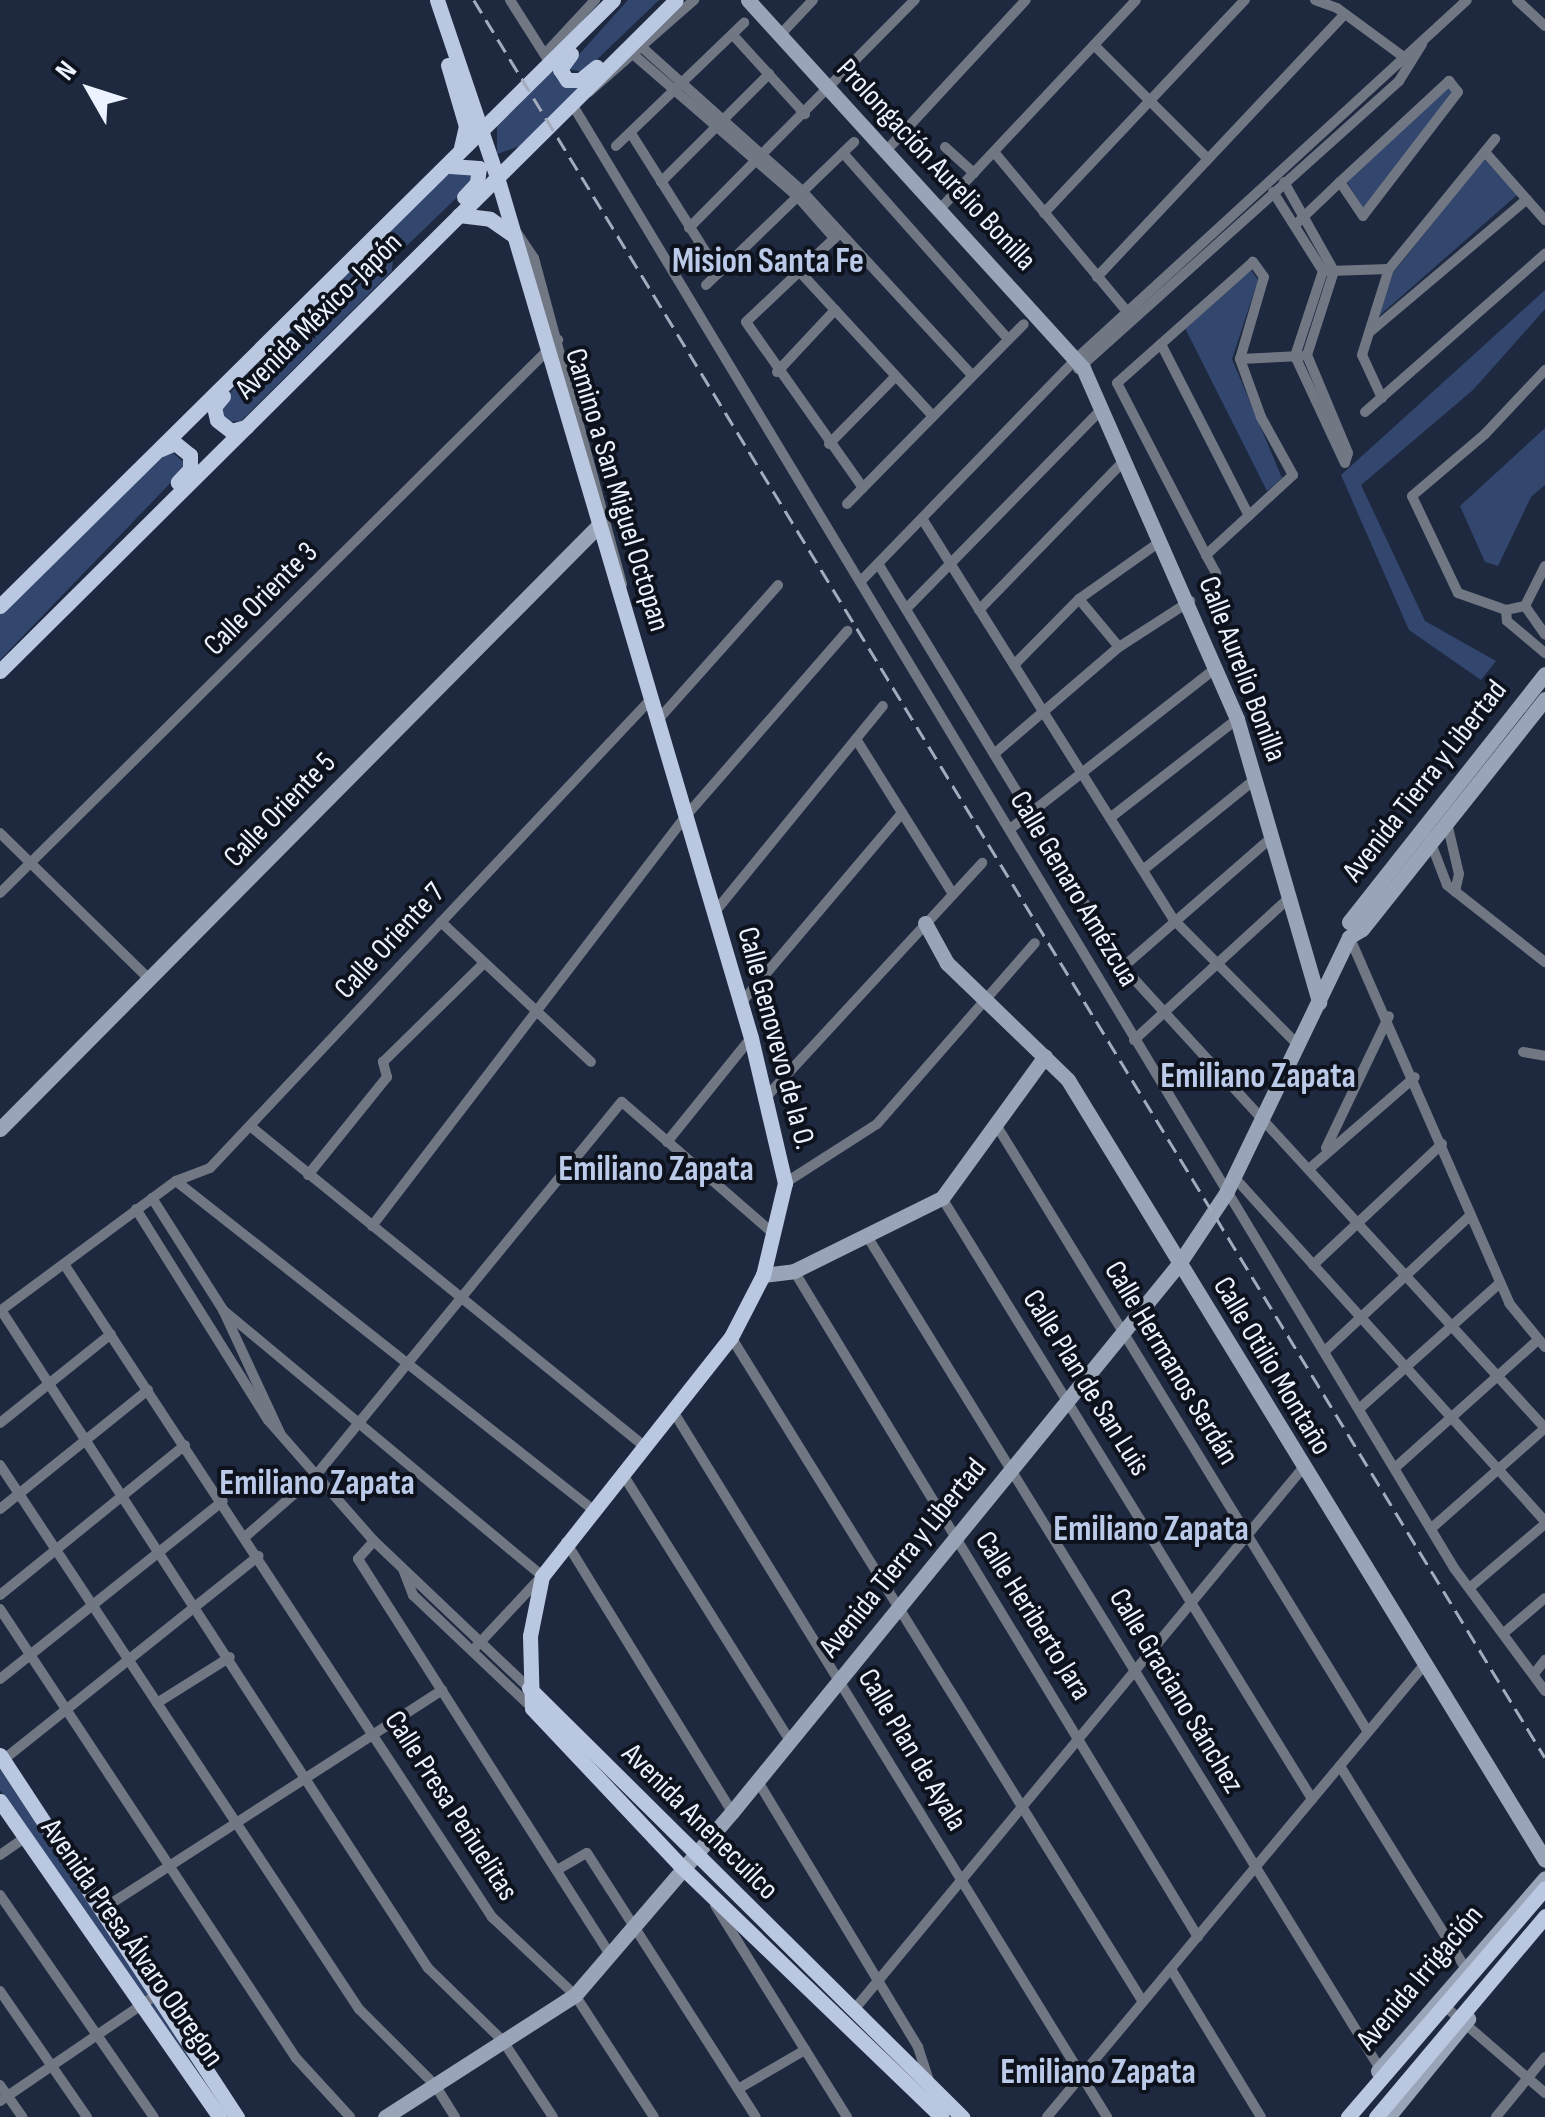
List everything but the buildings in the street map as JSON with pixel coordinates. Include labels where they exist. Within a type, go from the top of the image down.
[{"type":"main road","name":"Avenida México-Japón","points":[[0,606],[481,132],[548,58],[613,0]]},
{"type":"main road","points":[[622,0],[563,62],[567,80],[580,80],[651,12],[676,0]]},
{"type":"main road","name":"Avenida México-Japón","points":[[0,671],[497,177],[575,101],[636,49],[676,0]]},
{"type":"main road","points":[[438,1],[434,18],[466,126],[457,156]]},
{"type":"main road","name":"Camino a San Miguel Octopan","points":[[438,1],[552,345],[597,527],[686,818]]},
{"type":"main road","points":[[401,273],[480,174],[474,163],[462,162],[442,170]]},
{"type":"main road","points":[[459,216],[490,219],[512,230]]},
{"type":"main road","points":[[246,427],[226,429],[214,407],[255,353]]},
{"type":"main road","points":[[104,568],[190,470],[184,447],[159,450]]},
{"type":"main road","name":"Calle Genovevo de la O.","points":[[532,1708],[530,1636],[542,1576],[732,1337],[763,1276],[785,1183],[768,1095],[686,818]]},
{"type":"main road","name":"Avenida Anenecuilco","points":[[529,1688],[694,1856],[962,2117]]},
{"type":"main road","name":"Avenida Anenecuilco","points":[[532,1708],[683,1868],[942,2117]]},
{"type":"main road","points":[[2,1758],[100,1910],[150,2000]]},
{"type":"main road","name":"Avenida Presa Álvaro Obregon","points":[[0,1801],[237,2117]]},
{"type":"main road","name":"Avenida Irrigación","points":[[1348,2117],[1545,1888]]},
{"type":"main road","name":"Avenida Irrigación","points":[[1376,2117],[1545,1916]]},
{"type":"main road","name":"Avenida Presa Álvaro Obregon","points":[[150,2000],[220,2117]]},
{"type":"street","points":[[510,0],[548,58],[595,0]]},
{"type":"street","points":[[694,0],[636,49],[677,90],[720,122],[799,193],[972,374]]},
{"type":"street","name":"Prolongación Aurelio Bonilla","points":[[748,0],[1076,366]]},
{"type":"street","points":[[780,36],[813,0]]},
{"type":"street","points":[[689,228],[830,91],[915,0]]},
{"type":"street","points":[[885,152],[1026,0]]},
{"type":"street","points":[[938,211],[1136,0]]},
{"type":"street","points":[[1044,213],[1245,0]]},
{"type":"street","points":[[1315,0],[1342,7],[1414,64]]},
{"type":"street","points":[[1076,366],[1272,189],[1279,174],[1402,56],[1422,44],[1467,0]]},
{"type":"street","points":[[1517,0],[1545,26]]},
{"type":"street","points":[[1097,277],[1208,160],[1342,7]]},
{"type":"street","points":[[616,146],[632,135],[744,23]]},
{"type":"street","points":[[733,35],[805,114]]},
{"type":"street","points":[[860,582],[1128,313],[1272,189],[1286,185],[1414,64],[1422,44]]},
{"type":"street","points":[[1094,45],[1208,160]]},
{"type":"street","points":[[661,182],[769,74]]},
{"type":"street","points":[[1298,221],[1448,81],[1458,92],[1362,216],[1340,182]]},
{"type":"street","name":"Calle Genaro Amézcua","points":[[575,101],[1226,1193],[1434,1526],[1454,1568],[1472,1584],[1545,1690]]},
{"type":"street","points":[[632,135],[719,272]]},
{"type":"street","points":[[1382,398],[1362,355],[1390,269],[1496,139]]},
{"type":"street","points":[[706,285],[854,142]]},
{"type":"street","points":[[945,146],[974,174]]},
{"type":"street","points":[[994,152],[1128,313]]},
{"type":"street","points":[[1484,152],[1545,220]]},
{"type":"street","points":[[843,153],[1008,339]]},
{"type":"street","points":[[1279,174],[1298,221]]},
{"type":"street","points":[[1272,189],[1298,221],[1329,271]]},
{"type":"street","points":[[1369,333],[1526,199]]},
{"type":"street","points":[[837,235],[746,322],[777,372],[863,488]]},
{"type":"street","points":[[1365,412],[1545,254]]},
{"type":"street","points":[[1206,554],[1293,476],[1260,416],[1240,359],[1264,278],[1253,262],[1118,383],[1206,554],[1216,573]]},
{"type":"street","points":[[1329,271],[1390,269]]},
{"type":"street","points":[[1301,356],[1348,453],[1346,463],[1301,356],[1329,271]]},
{"type":"street","points":[[800,272],[933,416]]},
{"type":"street","points":[[777,372],[835,310]]},
{"type":"street","points":[[847,504],[1024,324]]},
{"type":"street","points":[[1161,344],[1249,516]]},
{"type":"street","points":[[552,345],[622,565],[623,605]]},
{"type":"street","name":"Calle Oriente 3","points":[[0,893],[552,345]]},
{"type":"street","points":[[1240,359],[1301,356]]},
{"type":"street","name":"Calle Aurelio Bonilla","points":[[1076,366],[1190,601],[1236,719],[1319,1002]]},
{"type":"street","points":[[1527,611],[1506,610],[1458,594],[1412,496],[1485,434],[1545,370]]},
{"type":"street","points":[[829,444],[896,376]]},
{"type":"street","points":[[906,609],[1099,412]]},
{"type":"street","points":[[979,610],[1122,462]]},
{"type":"street","points":[[923,520],[1175,921],[1216,968],[1298,1044]]},
{"type":"street","name":"Calle Oriente 5","points":[[0,1128],[597,527]]},
{"type":"street","points":[[1014,665],[1079,599],[1161,541]]},
{"type":"street","points":[[879,565],[1123,967],[1545,1428],[1434,1526]]},
{"type":"street","points":[[1516,627],[1527,611],[1545,566]]},
{"type":"street","points":[[657,722],[778,585]]},
{"type":"street","points":[[1079,599],[1119,647]]},
{"type":"street","points":[[994,754],[1119,647],[1190,601]]},
{"type":"street","points":[[1506,610],[1516,627],[1545,652]]},
{"type":"street","points":[[1527,611],[1545,635]]},
{"type":"street","points":[[372,1226],[686,818],[847,631]]},
{"type":"street","points":[[1010,829],[1216,668]]},
{"type":"street","name":"Avenida Tierra y Libertad","points":[[1504,738],[1545,674]]},
{"type":"street","name":"Calle Oriente 7","points":[[1,1311],[176,1181],[210,1168],[651,699]]},
{"type":"street","points":[[1455,892],[1459,874],[1447,823],[1456,798],[1504,738],[1545,699]]},
{"type":"street","points":[[714,913],[883,706]]},
{"type":"street","points":[[1110,818],[1236,719]]},
{"type":"street","points":[[856,740],[953,894]]},
{"type":"street","points":[[1142,870],[1254,780]]},
{"type":"street","name":"Avenida Tierra y Libertad","points":[[1427,836],[1456,798]]},
{"type":"street","points":[[741,1003],[902,813]]},
{"type":"street","points":[[1397,1466],[1498,1374],[1542,1344],[1500,1283],[1349,929],[1362,930],[1427,836],[1447,823]]},
{"type":"street","points":[[0,833],[151,980]]},
{"type":"street","points":[[1427,836],[1455,892],[1545,962]]},
{"type":"street","points":[[1123,967],[1271,838]]},
{"type":"street","points":[[768,1095],[982,862]]},
{"type":"street","points":[[1134,1040],[1167,1014],[1288,898]]},
{"type":"street","points":[[441,922],[591,1062]]},
{"type":"street","name":"Calle Otilio Montaño","points":[[925,922],[947,963],[1068,1080],[1302,1469],[1545,1860]]},
{"type":"street","name":"Avenida Tierra y Libertad","points":[[385,2117],[576,1996],[1068,1401],[1178,1265],[1226,1193],[1319,1002],[1349,929]]},
{"type":"street","points":[[785,1183],[877,1124],[1035,944]]},
{"type":"street","points":[[308,1175],[387,1077],[383,1062],[484,963]]},
{"type":"street","points":[[1326,1148],[1388,1016]]},
{"type":"street","points":[[667,1142],[752,1038]]},
{"type":"street","points":[[1523,1052],[1545,1056]]},
{"type":"street","points":[[763,1276],[794,1271],[942,1198],[1044,1056]]},
{"type":"street","points":[[1309,1169],[1326,1148],[1415,1078]]},
{"type":"street","points":[[246,1536],[316,1474],[622,1102],[774,1235]]},
{"type":"street","name":"Calle Hermanos Serdán","points":[[995,1122],[1368,1732]]},
{"type":"street","points":[[250,1126],[644,1446]]},
{"type":"street","points":[[1313,1265],[1442,1144]]},
{"type":"street","points":[[1234,1177],[1545,1522],[1472,1584]]},
{"type":"street","points":[[176,1181],[592,1509]]},
{"type":"street","name":"Avenida Anenecuilco","points":[[152,1198],[223,1310],[281,1434]]},
{"type":"street","name":"Calle Plan de San Luis","points":[[942,1198],[1312,1799]]},
{"type":"street","name":"Avenida Anenecuilco","points":[[136,1209],[281,1434],[374,1541],[529,1688]]},
{"type":"street","points":[[1326,1350],[1471,1215]]},
{"type":"street","name":"Calle Graciano Sánchez","points":[[867,1236],[1380,2069]]},
{"type":"street","name":"Calle Presa Peñuelitas","points":[[64,1264],[246,1536],[492,1917],[576,1996],[654,2117]]},
{"type":"street","name":"Calle Heriberto Jara","points":[[794,1271],[1198,1937]]},
{"type":"street","points":[[1359,1409],[1500,1283]]},
{"type":"street","points":[[223,1310],[542,1576]]},
{"type":"street","points":[[1,1311],[230,1657],[428,1968],[503,2042],[553,2117]]},
{"type":"street","points":[[0,1423],[112,1334]]},
{"type":"street","points":[[732,1337],[1143,2002]]},
{"type":"street","points":[[246,1353],[260,1339]]},
{"type":"street","points":[[0,1508],[148,1390]]},
{"type":"street","name":"Calle Plan de Ayala","points":[[674,1411],[1108,2117]]},
{"type":"street","points":[[0,1595],[185,1445]]},
{"type":"street","points":[[0,1464],[359,2009],[434,2085],[455,2117]]},
{"type":"street","points":[[853,2012],[1302,1469]]},
{"type":"street","points":[[622,1473],[790,1741]]},
{"type":"street","points":[[0,1679],[222,1501]]},
{"type":"street","points":[[374,1541],[358,1559],[610,1954]]},
{"type":"street","points":[[566,1542],[732,1812]]},
{"type":"street","points":[[2,1758],[68,1712],[258,1556]]},
{"type":"street","name":"Avenida Anenecuilco","points":[[400,1563],[413,1595],[532,1708]]},
{"type":"street","name":"Calle Genovevo de la O.","points":[[473,1650],[542,1576]]},
{"type":"street","points":[[1505,1632],[1545,1598]]},
{"type":"street","points":[[0,1609],[296,2058],[350,2117]]},
{"type":"street","points":[[157,1703],[230,1657]]},
{"type":"street","points":[[1534,1674],[1545,1660]]},
{"type":"street","points":[[1047,2117],[1424,1665]]},
{"type":"street","points":[[100,1910],[442,1690]]},
{"type":"street","points":[[1340,1766],[1464,1966]]},
{"type":"street","points":[[757,1780],[918,2047],[932,2087]]},
{"type":"street","points":[[0,1855],[24,1838]]},
{"type":"street","points":[[557,1870],[587,1852],[756,2117]]},
{"type":"street","name":"Avenida Irrigación","points":[[1340,2117],[1464,1966],[1545,1878]]},
{"type":"street","points":[[704,1887],[847,2117]]},
{"type":"street","points":[[0,1895],[154,2117]]},
{"type":"street","points":[[1388,2117],[1545,1928]]},
{"type":"street","points":[[1490,1936],[1496,1957],[1515,1963]]},
{"type":"street","points":[[1170,1969],[1261,2117]]},
{"type":"street","points":[[0,1992],[87,2117]]},
{"type":"street","points":[[1437,1999],[1545,2093]]},
{"type":"street","points":[[4,2099],[150,2000]]},
{"type":"street","points":[[738,2088],[805,2050]]},
{"type":"street","points":[[1496,2117],[1545,2057]]},
{"type":"street","points":[[0,2085],[4,2099],[22,2117]]},
{"type":"shaded area","points":[[628,0],[659,0],[584,72],[566,69]]},
{"type":"shaded area","points":[[549,71],[582,84],[520,146],[497,154],[497,124]]},
{"type":"shaded area","points":[[1448,87],[1453,93],[1363,208],[1347,182]]},
{"type":"shaded area","points":[[1484,159],[1517,195],[1379,316],[1393,273]]},
{"type":"shaded area","points":[[470,169],[474,181],[393,259],[392,271],[241,421],[224,422],[222,401],[277,344],[448,171]]},
{"type":"shaded area","points":[[1251,270],[1258,280],[1232,359],[1282,478],[1267,491],[1185,328]]},
{"type":"shaded area","points":[[1545,290],[1545,309],[1473,390],[1361,485],[1425,621],[1496,661],[1481,680],[1409,630],[1341,475]]},
{"type":"shaded area","points":[[1545,428],[1545,485],[1531,497],[1498,566],[1485,562],[1460,506]]},
{"type":"shaded area","points":[[168,449],[185,463],[180,473],[0,660],[0,614]]},
{"type":"shaded area","points":[[0,1769],[23,1799],[230,2117],[0,1790]]},
{"type":"railway","points":[[474,0],[1545,1757]]},
{"type":"district","name":"Mision Santa Fe","points":[[768,262]]},
{"type":"district","name":"Emiliano Zapata","points":[[1258,1077]]},
{"type":"district","name":"Emiliano Zapata","points":[[656,1170]]},
{"type":"district","name":"Emiliano Zapata","points":[[317,1484]]},
{"type":"district","name":"Emiliano Zapata","points":[[1151,1530]]},
{"type":"district","name":"Emiliano Zapata","points":[[1098,2073]]}]
